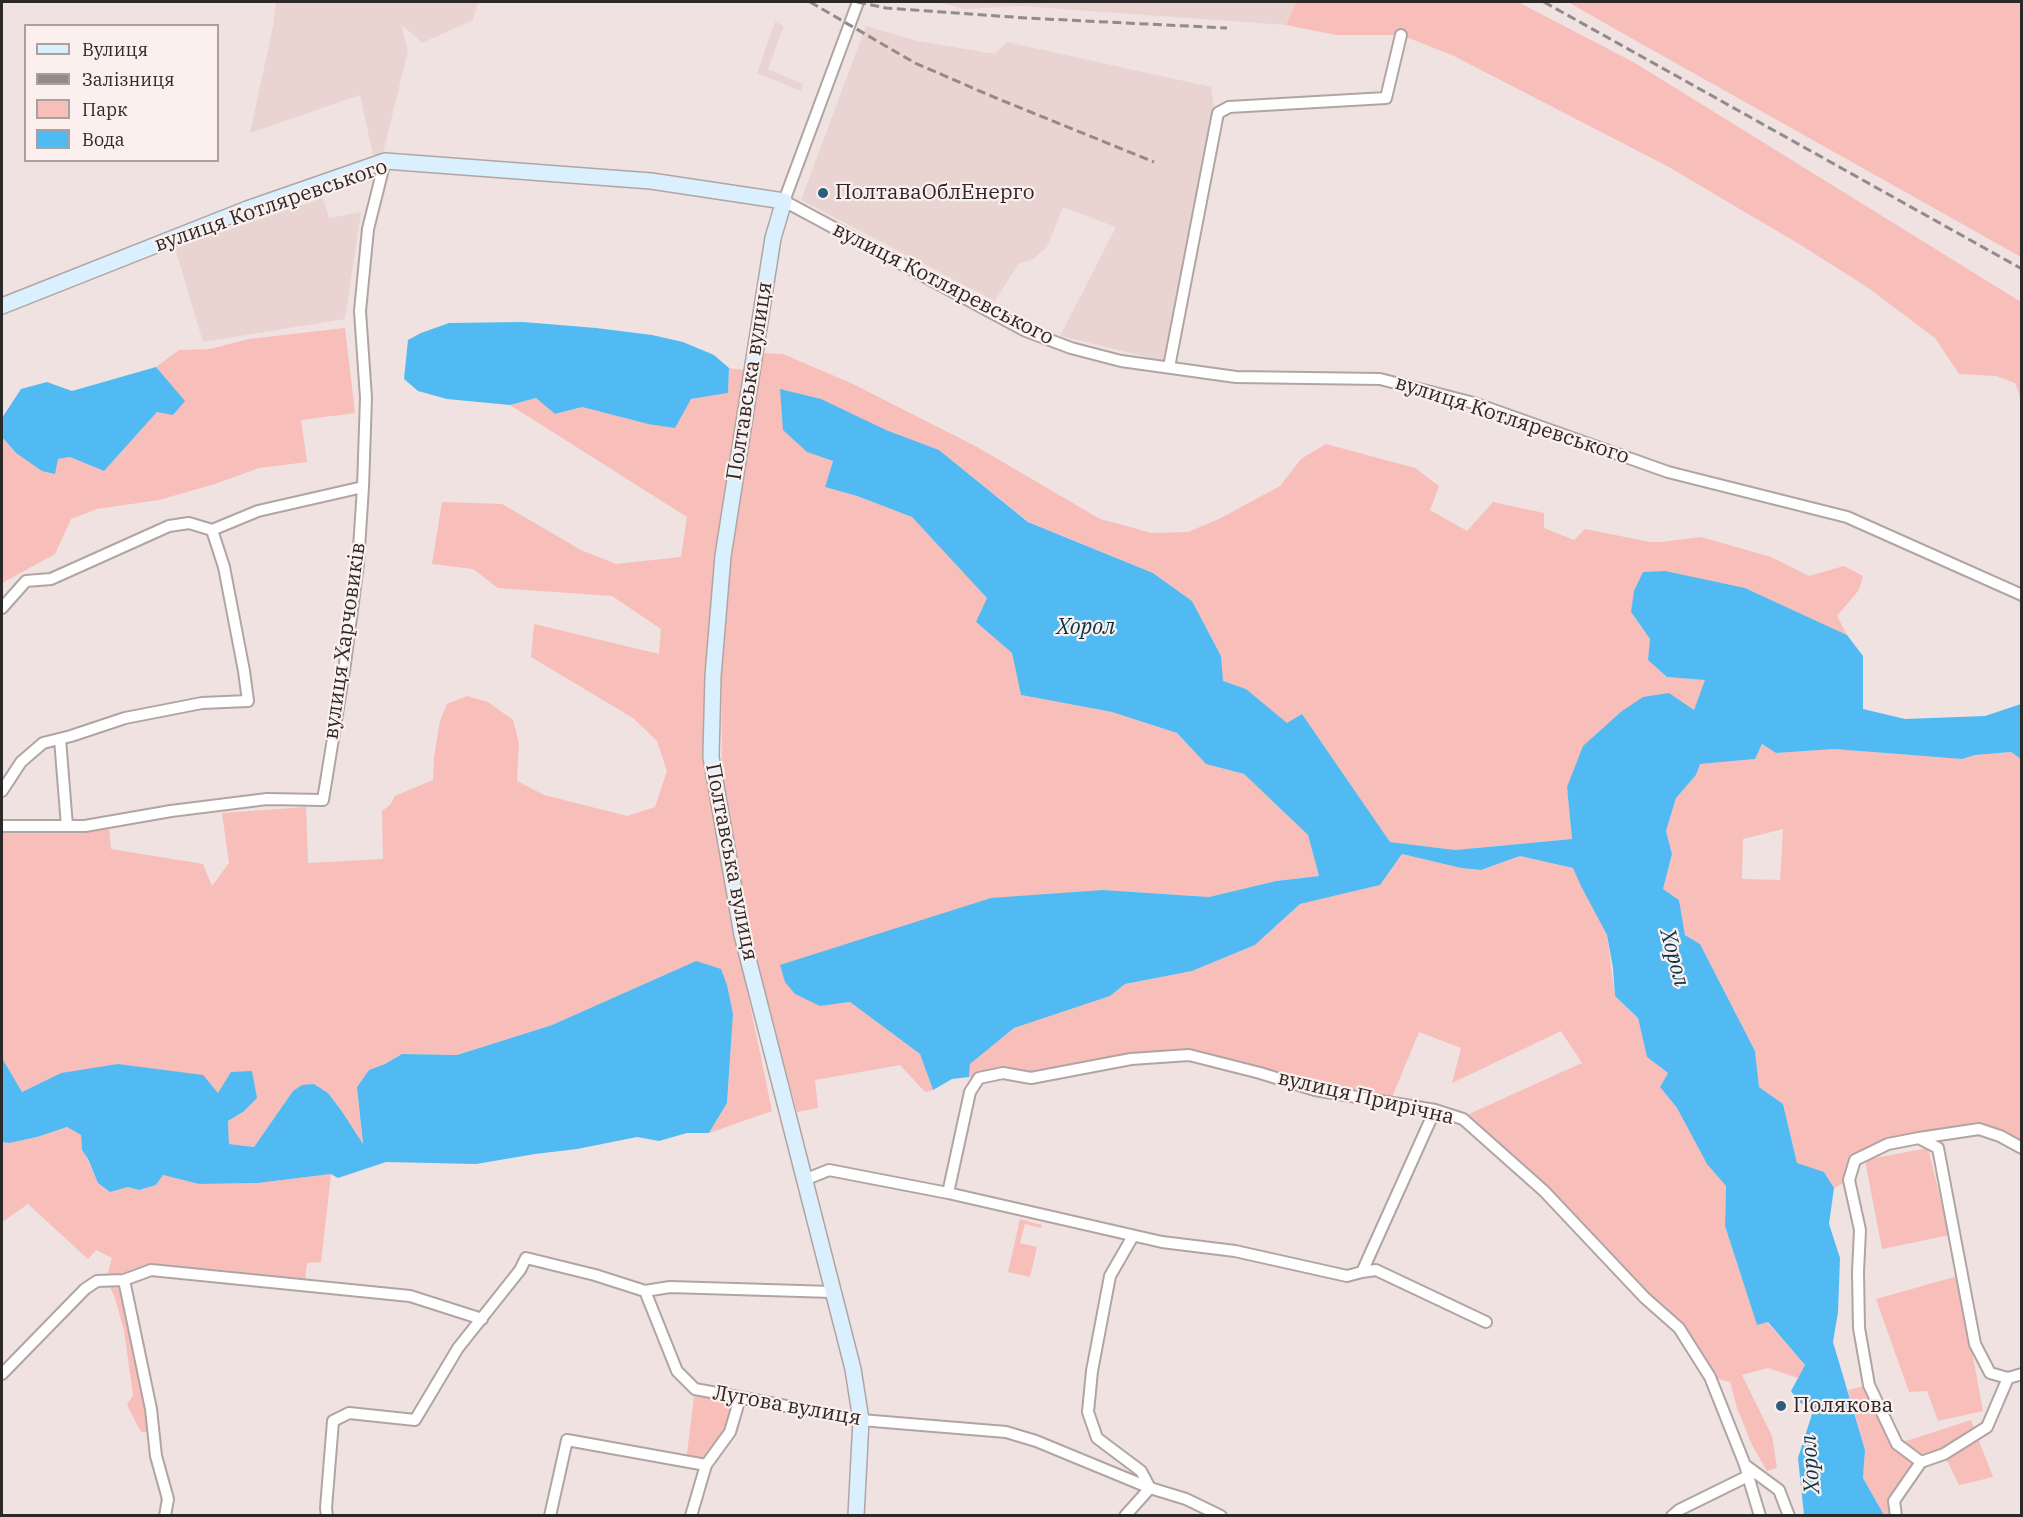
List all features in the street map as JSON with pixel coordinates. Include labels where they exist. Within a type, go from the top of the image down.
[{"type":"street","points":[[784,201],[858,2]]},
{"type":"street","points":[[1169,367],[1218,113],[1229,107],[1386,98],[1401,34]]},
{"type":"street","name":"вулиця Котляревського","points":[[2,306],[247,209],[385,161],[651,181],[784,201],[1026,331],[1071,348],[1121,361],[1236,377],[1380,379],[1463,401],[1668,472],[1847,517],[2022,595]]},
{"type":"street","name":"вулиця Харчовиків","points":[[2,826],[85,826],[267,799],[323,800],[355,585],[363,487],[366,398],[360,311],[368,229],[385,161]]},
{"type":"street","name":"Полтавська вулиця","points":[[784,201],[773,238],[723,556],[713,676],[711,757],[742,935],[853,1369],[861,1420],[856,1515]]},
{"type":"street","points":[[2,608],[26,581],[51,579],[169,526],[189,523],[212,530],[258,511],[363,487]]},
{"type":"street","points":[[2,791],[21,762],[43,743],[125,718],[201,703],[248,700],[224,567],[212,530]]},
{"type":"street","points":[[60,739],[66,826]]},
{"type":"street","name":"вулиця Прирічна","points":[[948,1193],[970,1092],[979,1078],[995,1075],[1031,1078],[1131,1059],[1189,1055],[1315,1090],[1435,1110],[1463,1119],[1544,1191],[1645,1298],[1678,1328],[1710,1377],[1746,1471],[1760,1515]]},
{"type":"street","points":[[1362,1272],[1435,1110]]},
{"type":"street","points":[[1921,1462],[1897,1444],[1869,1386],[1859,1328],[1860,1230],[1849,1180],[1855,1160],[1888,1144],[1979,1129],[2000,1136],[2022,1148]]},
{"type":"street","points":[[1919,1138],[1938,1148],[1975,1344],[1990,1373],[2008,1378],[2022,1374]]},
{"type":"street","points":[[804,1180],[829,1170],[948,1193],[1162,1242],[1235,1251],[1347,1276],[1376,1270],[1486,1322]]},
{"type":"street","points":[[1125,1515],[1150,1488],[1141,1471],[1097,1438],[1088,1412],[1092,1371],[1110,1276],[1133,1236]]},
{"type":"street","points":[[327,1515],[333,1421],[349,1413],[415,1420],[458,1348],[520,1270],[526,1258],[595,1275],[645,1291],[670,1287],[832,1292]]},
{"type":"street","points":[[2,1374],[85,1288],[98,1281],[124,1280],[151,1270],[411,1296],[482,1318]]},
{"type":"street","points":[[124,1280],[152,1409],[156,1456],[168,1499],[165,1515]]},
{"type":"street","name":"Лугова вулиця","points":[[645,1291],[677,1371],[695,1389],[861,1420],[1006,1432],[1036,1441],[1150,1488],[1186,1499],[1221,1515]]},
{"type":"street","points":[[1896,1515],[1894,1501],[1921,1462],[1944,1454],[1987,1427],[2008,1378]]},
{"type":"street","points":[[691,1515],[706,1465],[730,1432],[740,1398]]},
{"type":"street","points":[[550,1515],[567,1440],[706,1465]]},
{"type":"street","points":[[1672,1515],[1746,1471],[1779,1490],[1789,1515]]},
{"type":"shaded area","points":[[276,2],[478,2],[473,20],[422,43],[401,24],[408,51],[382,157],[373,155],[360,95],[250,133],[273,27]]},
{"type":"shaded area","points":[[938,2],[1296,2],[1286,25],[1020,6],[964,9]]},
{"type":"shaded area","points":[[775,22],[784,26],[768,69],[803,84],[801,91],[757,73]]},
{"type":"shaded area","points":[[866,26],[918,41],[995,54],[1007,42],[1211,87],[1214,109],[1164,361],[1060,336],[1116,227],[1063,207],[1047,247],[1033,259],[1018,264],[995,301],[801,200]]},
{"type":"shaded area","points":[[323,198],[329,218],[361,212],[345,319],[203,342],[175,248]]},
{"type":"green space","points":[[1296,2],[1518,2],[1635,63],[2021,302],[2021,399],[2015,383],[1996,376],[1959,374],[1935,338],[1867,287],[1667,166],[1452,55],[1401,35],[1336,35],[1286,25]]},
{"type":"green space","points":[[1568,2],[2021,2],[2021,257],[1615,29]]},
{"type":"green space","points":[[345,328],[355,413],[301,420],[307,462],[259,468],[215,484],[159,500],[97,509],[71,519],[55,554],[2,583],[2,437],[16,453],[58,459],[70,457],[104,471],[157,412],[184,401],[156,367],[179,350],[210,349],[249,339]]},
{"type":"green space","points":[[761,353],[783,354],[853,384],[977,447],[1100,519],[1152,533],[1188,532],[1221,518],[1280,486],[1301,459],[1326,444],[1415,468],[1439,486],[1430,510],[1467,531],[1493,502],[1544,513],[1544,528],[1574,540],[1585,529],[1650,542],[1701,537],[1771,557],[1809,576],[1844,566],[1863,576],[1859,590],[1837,616],[1847,635],[1745,588],[1631,612],[1650,639],[1648,660],[1667,677],[1706,680],[1694,710],[1567,787],[1572,839],[1455,850],[1390,842],[1302,714],[1287,724],[1246,689],[1222,681],[1221,656],[1192,601],[1153,573],[1029,522],[939,450],[886,430],[807,452],[833,461],[825,487],[857,496],[912,517],[988,598],[976,622],[1012,653],[1021,695],[1112,712],[1177,733],[1206,764],[1244,774],[1308,835],[1319,876],[1276,881],[1209,897],[1103,890],[849,945],[781,965],[820,1006],[850,1002],[920,1054],[933,1090],[925,1092],[900,1065],[815,1080],[818,1108],[797,1112],[744,913],[722,789],[721,624]]},
{"type":"green space","points":[[729,368],[745,370],[715,563],[703,755],[735,932],[772,1111],[709,1133],[727,1103],[733,1014],[696,961],[552,1025],[457,1055],[402,1054],[369,1070],[357,1087],[363,1146],[328,1093],[314,1084],[293,1091],[254,1147],[229,1144],[228,1121],[243,1112],[218,1094],[61,1073],[22,1092],[2,1058],[2,826],[109,827],[111,849],[203,864],[212,886],[229,863],[222,813],[306,807],[308,863],[383,859],[382,811],[390,805],[395,796],[433,780],[440,721],[447,704],[467,696],[488,702],[513,720],[519,743],[517,781],[544,795],[627,816],[655,807],[667,771],[657,741],[633,718],[531,657],[534,624],[659,654],[661,629],[612,596],[498,588],[473,569],[432,564],[442,502],[502,504],[581,550],[616,564],[681,557],[687,517],[510,405],[536,398],[555,414],[582,407],[648,424],[691,399],[728,393]]},
{"type":"green space","points":[[1762,744],[1776,753],[1834,749],[1962,759],[1975,755],[2011,752],[2021,759],[2021,1148],[1979,1129],[1919,1138],[1855,1160],[1845,1182],[1834,1188],[1824,1172],[1797,1164],[1783,1104],[1759,1087],[1755,1051],[1700,944],[1685,935],[1679,900],[1663,889],[1672,854],[1666,831],[1676,798],[1696,775],[1700,764],[1755,759]],"holes":[[[1783,829],[1780,880],[1742,879],[1743,839]]]},
{"type":"green space","points":[[1402,854],[1461,868],[1481,870],[1520,856],[1574,868],[1607,935],[1615,996],[1638,1018],[1647,1057],[1668,1073],[1660,1087],[1677,1108],[1707,1164],[1726,1186],[1725,1226],[1757,1325],[1767,1322],[1805,1365],[1798,1378],[1768,1368],[1742,1375],[1772,1436],[1777,1468],[1767,1471],[1752,1445],[1737,1408],[1730,1382],[1710,1377],[1679,1328],[1544,1191],[1463,1119],[1469,1114],[1582,1063],[1561,1031],[1452,1083],[1461,1048],[1419,1032],[1390,1102],[1189,1055],[1031,1078],[969,1077],[970,1064],[1014,1028],[1110,996],[1125,984],[1192,971],[1255,945],[1300,904],[1380,885]]},
{"type":"green space","points":[[67,1127],[81,1135],[82,1150],[98,1183],[110,1192],[128,1187],[139,1190],[156,1185],[163,1175],[199,1184],[258,1183],[331,1174],[321,1262],[307,1263],[305,1280],[144,1265],[111,1275],[111,1280],[121,1291],[146,1411],[148,1432],[141,1432],[127,1405],[133,1395],[124,1330],[114,1295],[106,1280],[112,1258],[96,1250],[88,1259],[28,1204],[2,1222],[2,1142],[9,1143],[37,1137]]},
{"type":"green space","points":[[1928,1148],[1949,1235],[1882,1249],[1865,1160]]},
{"type":"green space","points":[[1020,1219],[1042,1225],[1041,1228],[1025,1224],[1020,1243],[1037,1247],[1030,1277],[1008,1272]]},
{"type":"green space","points":[[1958,1276],[1983,1411],[1938,1421],[1927,1391],[1909,1392],[1876,1299]]},
{"type":"green space","points":[[1869,1385],[1897,1444],[1971,1420],[1993,1477],[1959,1485],[1944,1454],[1921,1462],[1894,1501],[1896,1515],[1884,1515],[1863,1478],[1865,1450],[1848,1390]]},
{"type":"green space","points":[[702,1395],[738,1405],[730,1432],[706,1465],[686,1461],[694,1397]]},
{"type":"water","points":[[523,322],[652,335],[683,342],[714,355],[729,368],[728,393],[691,399],[675,428],[648,424],[582,407],[555,414],[536,398],[510,405],[447,399],[418,391],[404,379],[408,340],[421,333],[449,323]]},
{"type":"water","points":[[156,367],[185,401],[173,415],[157,412],[104,471],[70,457],[58,459],[55,474],[42,471],[16,453],[2,437],[2,418],[21,389],[47,382],[72,391]]},
{"type":"water","name":"Хорол","points":[[780,389],[821,399],[886,430],[939,450],[1028,522],[1153,573],[1192,601],[1221,656],[1223,681],[1246,689],[1287,723],[1302,714],[1390,842],[1455,850],[1572,839],[1567,787],[1583,746],[1622,711],[1643,697],[1669,693],[1694,710],[1705,680],[1667,677],[1648,660],[1650,639],[1631,612],[1634,591],[1643,572],[1665,571],[1745,588],[1847,635],[1863,656],[1863,709],[1905,719],[1985,716],[2021,704],[2021,759],[2011,752],[1975,755],[1962,759],[1834,749],[1776,753],[1762,744],[1755,759],[1700,764],[1696,775],[1676,798],[1666,831],[1672,854],[1663,889],[1679,900],[1685,935],[1700,944],[1755,1051],[1759,1087],[1783,1104],[1797,1163],[1824,1172],[1834,1188],[1829,1224],[1840,1258],[1838,1312],[1833,1342],[1865,1450],[1863,1478],[1884,1515],[1804,1515],[1798,1458],[1813,1411],[1798,1401],[1791,1391],[1805,1365],[1768,1322],[1757,1325],[1725,1226],[1726,1186],[1707,1164],[1677,1108],[1660,1087],[1668,1073],[1647,1057],[1638,1018],[1615,996],[1607,935],[1573,868],[1520,856],[1481,870],[1461,868],[1402,854],[1380,885],[1300,904],[1255,945],[1192,971],[1125,984],[1110,996],[1014,1028],[970,1064],[969,1077],[952,1079],[933,1090],[920,1054],[850,1002],[820,1006],[795,994],[785,982],[780,965],[991,898],[1103,890],[1209,897],[1276,881],[1319,876],[1308,835],[1244,774],[1206,764],[1177,733],[1112,712],[1021,695],[1012,653],[976,622],[987,598],[912,517],[857,496],[825,487],[833,461],[807,452],[783,430]]},
{"type":"water","points":[[696,961],[721,969],[733,1014],[727,1103],[709,1133],[687,1133],[659,1141],[637,1137],[577,1149],[476,1164],[386,1162],[338,1178],[331,1174],[258,1183],[199,1184],[163,1175],[156,1185],[139,1190],[128,1187],[110,1192],[98,1183],[82,1150],[81,1135],[67,1127],[37,1137],[9,1143],[2,1142],[2,1058],[22,1092],[61,1073],[118,1064],[203,1075],[218,1093],[231,1072],[252,1071],[257,1098],[243,1112],[228,1121],[229,1144],[254,1147],[293,1091],[302,1085],[314,1084],[328,1093],[363,1144],[357,1087],[369,1070],[402,1054],[457,1055],[552,1025]]},
{"type":"railway","points":[[810,2],[915,63],[1154,162]]},
{"type":"railway","points":[[857,2],[886,8],[1026,18],[1227,28]]},
{"type":"railway","points":[[1544,2],[2022,269]]},
{"type":"place","name":"ПолтаваОблЕнерго","points":[[823,193]]},
{"type":"place","name":"Полякова","points":[[1781,1406]]}]
